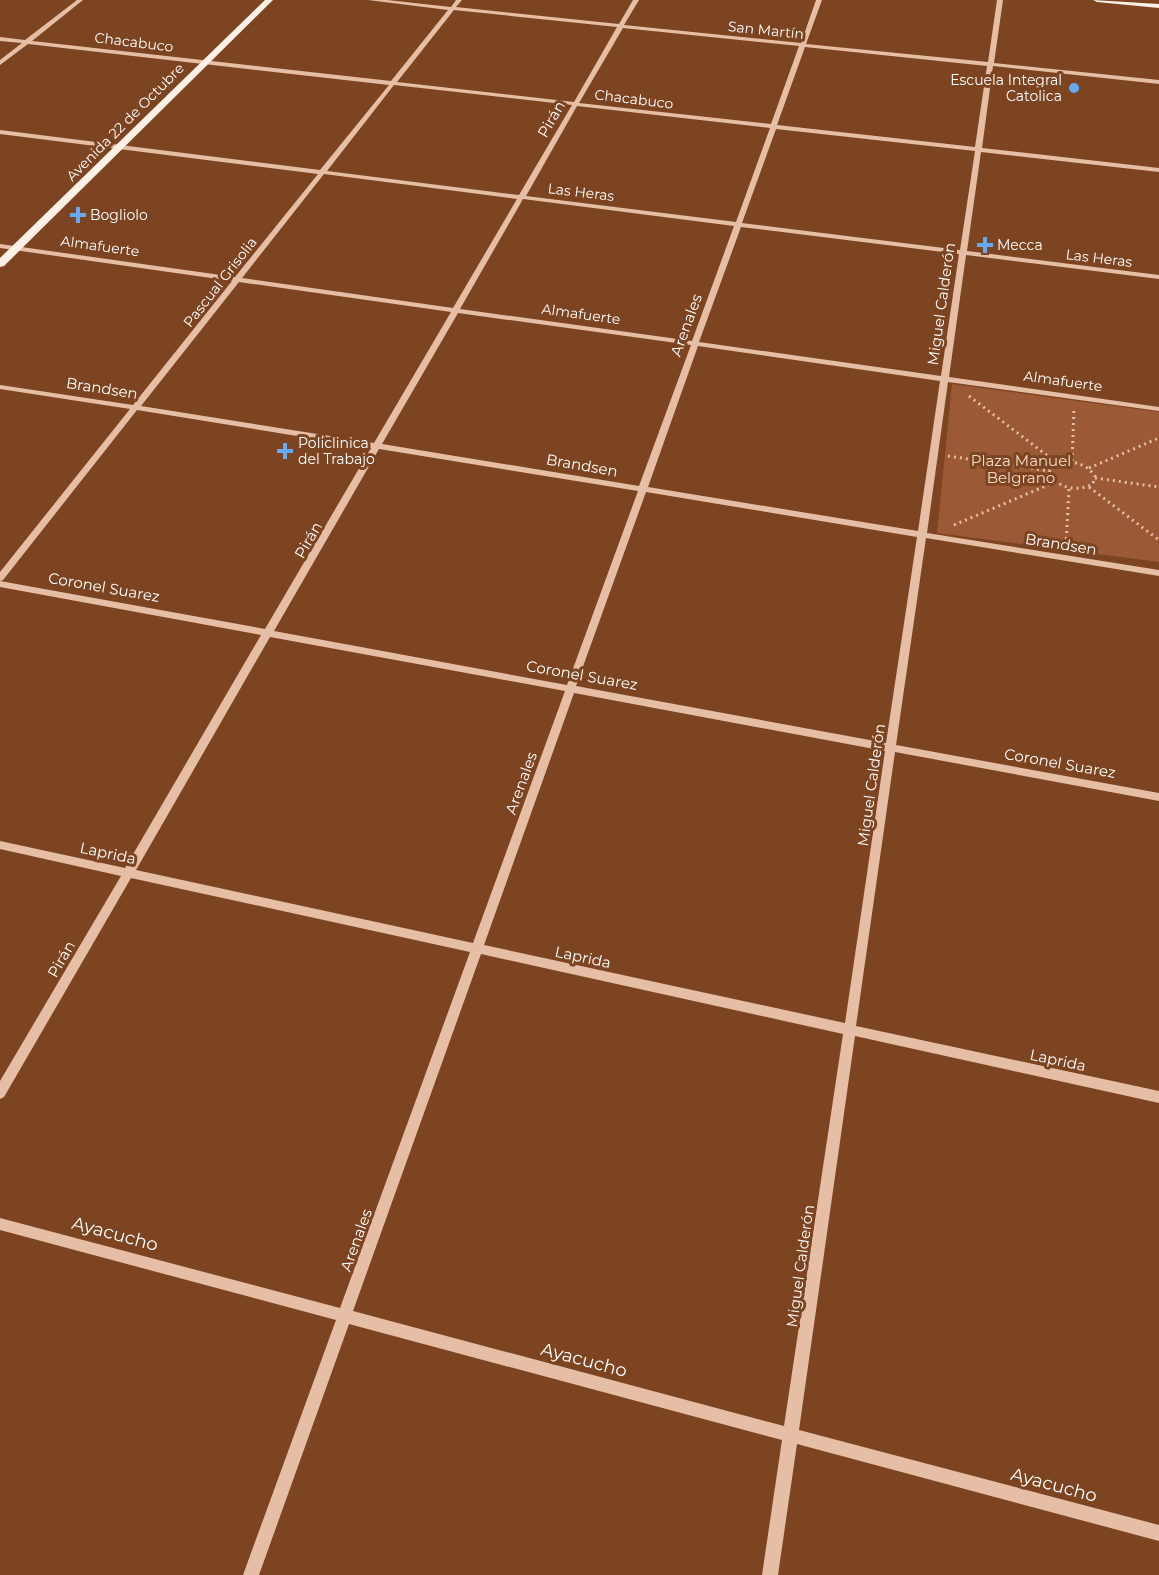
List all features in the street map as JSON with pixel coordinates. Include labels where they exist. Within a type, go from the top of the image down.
[{"type":"main road","name":"Avenida 22 de Octubre","points":[[0,264],[269,0]]},
{"type":"main road","points":[[1097,0],[1159,6]]},
{"type":"street","points":[[0,63],[80,0]]},
{"type":"street","name":"San Martín","points":[[371,0],[1159,82]]},
{"type":"street","name":"Pascual Grisolia","points":[[0,578],[459,0]]},
{"type":"street","name":"Pirán","points":[[0,1093],[636,0]]},
{"type":"street","name":"Arenales","points":[[251,1575],[819,0]]},
{"type":"street","name":"Miguel Calderón","points":[[770,1575],[1000,0]]},
{"type":"street","name":"Chacabuco","points":[[0,39],[1159,170]]},
{"type":"street","name":"Las Heras","points":[[0,132],[1159,277]]},
{"type":"street","name":"Almafuerte","points":[[0,246],[1159,409]]},
{"type":"street","name":"Brandsen","points":[[0,387],[379,445],[922,536],[1159,573]]},
{"type":"street","name":"Coronel Suarez","points":[[0,584],[1159,797]]},
{"type":"street","name":"Laprida","points":[[0,845],[1159,1097]]},
{"type":"street","name":"Ayacucho","points":[[0,1224],[1159,1533]]},
{"type":"path","points":[[964,393],[1057,463]]},
{"type":"path","points":[[1072,462],[1075,403]]},
{"type":"path","points":[[1089,468],[1159,438]]},
{"type":"path","points":[[945,455],[1049,471]]},
{"type":"path","points":[[1049,471],[1052,465],[1057,463],[1072,462],[1089,468],[1095,478]]},
{"type":"path","points":[[1049,471],[1055,482],[1069,488],[1089,487],[1159,540]]},
{"type":"path","points":[[1089,487],[1095,478]]},
{"type":"path","points":[[1095,478],[1159,487]]},
{"type":"path","points":[[945,529],[1055,482]]},
{"type":"path","points":[[1066,555],[1069,488]]},
{"type":"green space","name":"Plaza Manuel Belgrano","points":[[952,384],[1159,412],[1159,562],[937,533]]},
{"type":"place","name":"Escuela Integral Catolica","points":[[1074,88]]},
{"type":"place","name":"Bogliolo","points":[[78,215]]},
{"type":"place","name":"Mecca","points":[[985,245]]},
{"type":"place","name":"Policlinica del Trabajo","points":[[285,451]]}]
